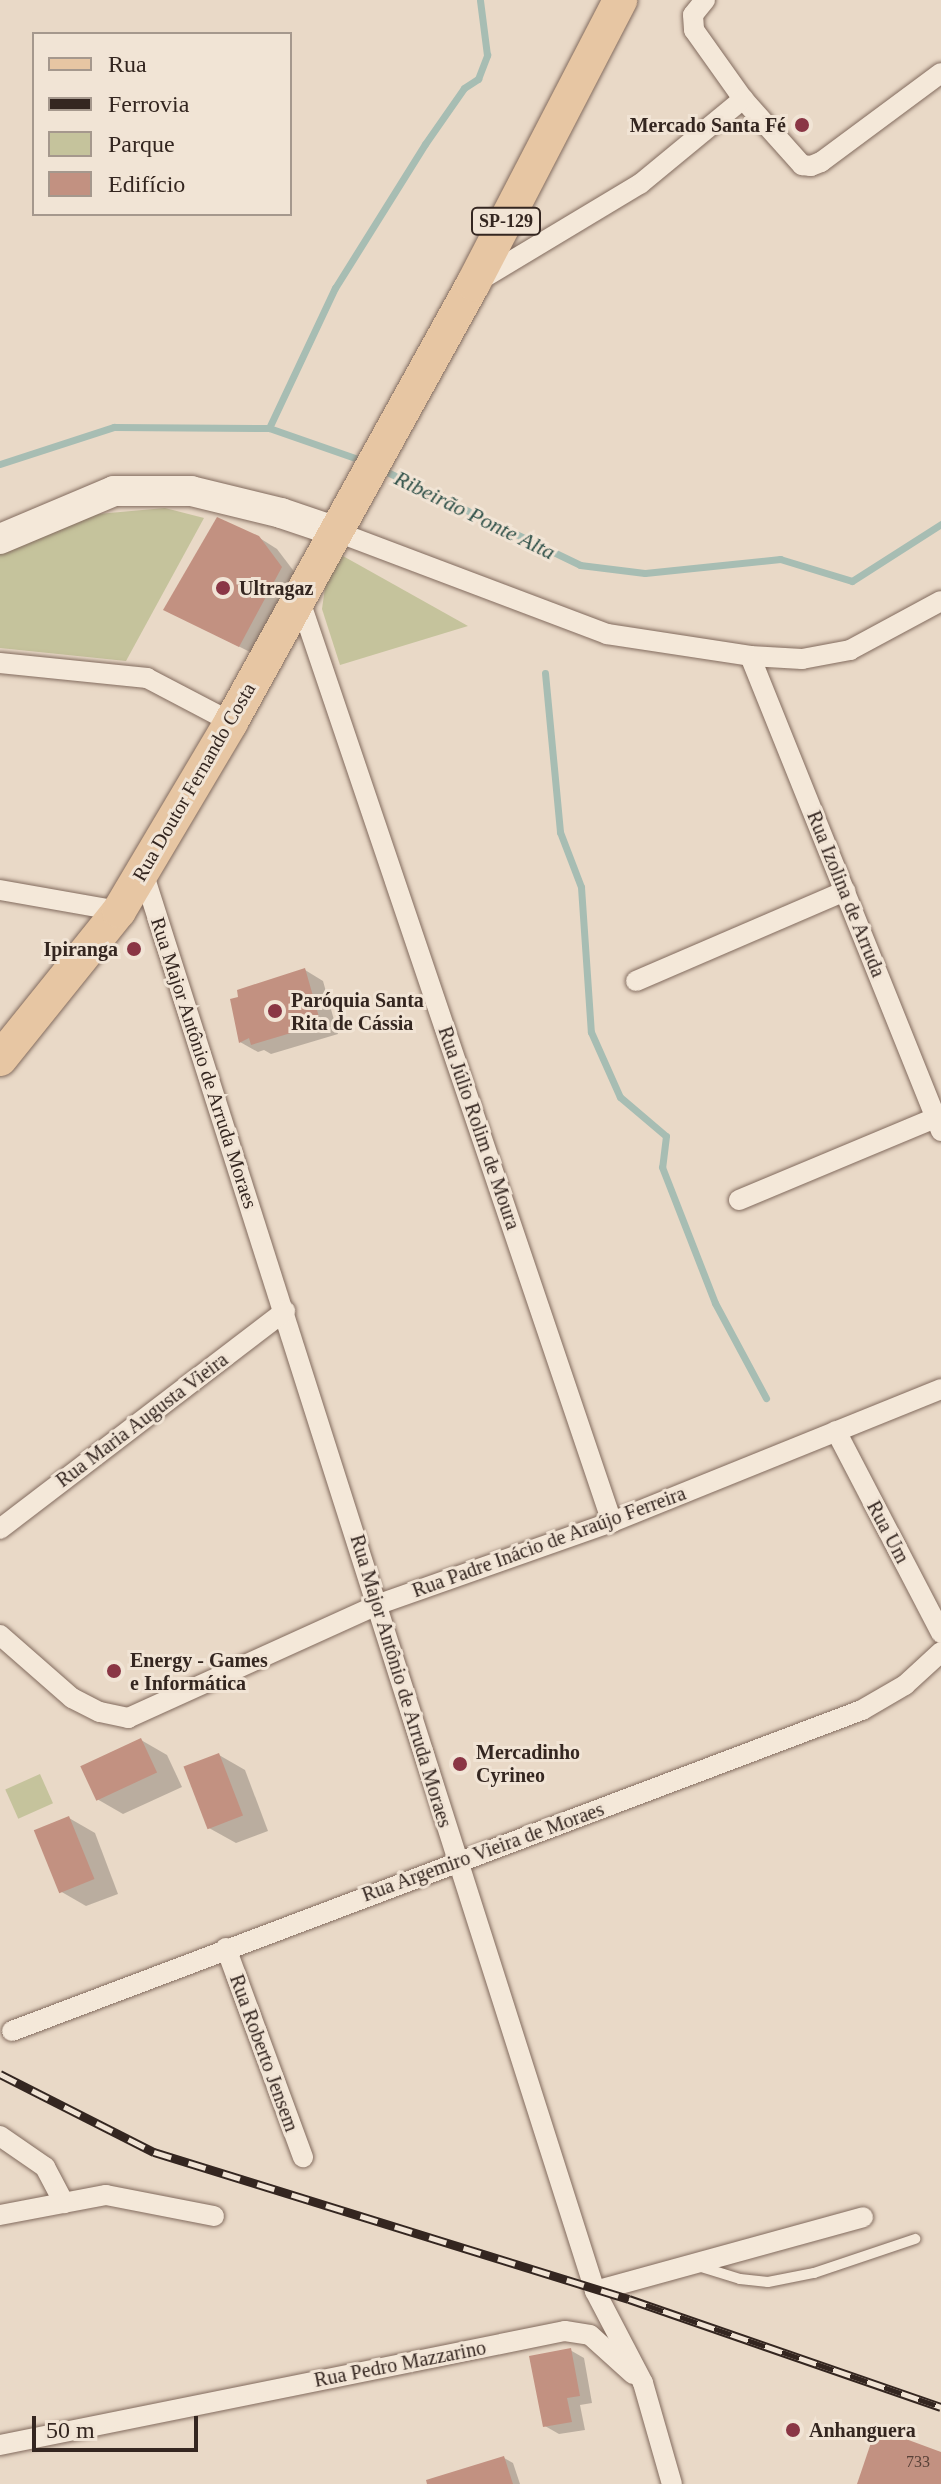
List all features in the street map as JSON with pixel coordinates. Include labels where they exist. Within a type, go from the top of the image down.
[{"type":"main road","name":"SP-129","points":[[473,284],[620,0]]},
{"type":"main road","name":"Rua Doutor Fernando Costa","points":[[0,1059],[119,911],[143,872],[231,722],[473,284]]},
{"type":"main road","points":[[0,539],[114,491],[191,491],[281,513],[337,532]]},
{"type":"street","points":[[699,8],[694,30],[743,99],[802,165],[811,166],[941,73]]},
{"type":"street","points":[[473,284],[640,184],[743,99]]},
{"type":"street","points":[[337,532],[607,634],[750,656],[802,659],[850,650],[941,601]]},
{"type":"street","name":"Rua Júlio Rolim de Moura","points":[[299,598],[612,1522]]},
{"type":"street","name":"Rua Izolina de Arruda","points":[[750,656],[938,1125]]},
{"type":"street","points":[[0,663],[147,678],[231,722]]},
{"type":"street","name":"Rua Major Antônio de Arruda Moraes","points":[[143,872],[379,1604],[457,1862],[595,2291],[643,2383],[672,2484]]},
{"type":"street","points":[[0,890],[119,911]]},
{"type":"street","points":[[636,981],[845,891]]},
{"type":"street","points":[[739,1200],[938,1125]]},
{"type":"street","name":"Rua Maria Augusta Vieira","points":[[0,1529],[285,1311]]},
{"type":"street","name":"Rua Padre Inácio de Araújo Ferreira","points":[[0,1635],[72,1698],[100,1712],[128,1718],[379,1604],[612,1522],[941,1389]]},
{"type":"street","name":"Rua Um","points":[[836,1431],[941,1633]]},
{"type":"street","name":"Rua Argemiro Vieira de Moraes","points":[[12,2031],[862,1710],[905,1685],[941,1652]]},
{"type":"street","name":"Rua Roberto Jensem","points":[[226,1948],[303,2157]]},
{"type":"street","points":[[0,2136],[45,2167],[64,2203]]},
{"type":"street","points":[[0,2215],[106,2195],[214,2216]]},
{"type":"street","points":[[595,2291],[863,2217]]},
{"type":"street","name":"Rua Pedro Mazzarino","points":[[0,2445],[565,2331],[593,2313],[595,2291]]},
{"type":"street","points":[[565,2331],[590,2335],[643,2383]]},
{"type":"lane","points":[[696,2265],[740,2279],[768,2282],[814,2273],[915,2239]]},
{"type":"green space","points":[[165,508],[204,518],[126,661],[0,648],[0,550],[98,514]]},
{"type":"green space","points":[[343,556],[468,626],[340,665],[322,609],[327,574]]},
{"type":"green space","points":[[40,1774],[53,1803],[18,1819],[5,1789]]},
{"type":"building","name":"Ultragaz","points":[[217,517],[259,536],[282,567],[239,647],[163,610]]},
{"type":"building","name":"Paróquia Santa Rita de Cássia","points":[[305,968],[321,1024],[251,1045],[249,1038],[239,1043],[230,999],[238,997],[237,990]]},
{"type":"building","points":[[141,1738],[157,1772],[96,1801],[80,1766]]},
{"type":"building","points":[[219,1753],[243,1816],[208,1829],[184,1767]]},
{"type":"building","points":[[69,1816],[94,1879],[59,1893],[34,1830]]},
{"type":"building","points":[[571,2348],[580,2396],[567,2398],[572,2422],[543,2427],[529,2356]]},
{"type":"building","points":[[876,2428],[941,2452],[941,2484],[857,2484]]},
{"type":"building","points":[[504,2456],[513,2484],[427,2484],[426,2480]]},
{"type":"waterway","points":[[269,428],[335,288],[425,144],[464,88],[478,79],[487,55],[480,0]]},
{"type":"waterway","name":"Ribeirão Ponte Alta","points":[[0,464],[114,427],[269,428],[364,461]]},
{"type":"waterway","name":"Ribeirão Ponte Alta","points":[[383,470],[580,565],[645,573],[780,559],[852,581],[941,524]]},
{"type":"waterway","points":[[545,673],[560,832],[581,887],[591,1032],[620,1097],[666,1136],[662,1167],[715,1303],[766,1398]]},
{"type":"railway","points":[[0,2074],[154,2152],[629,2299],[941,2407]]},
{"type":"place","name":"Mercado Santa Fé","points":[[802,125]]},
{"type":"place","name":"Ultragaz","points":[[223,588]]},
{"type":"place","name":"Ipiranga","points":[[134,949]]},
{"type":"place","name":"Paróquia Santa Rita de Cássia","points":[[275,1011]]},
{"type":"place","name":"Energy - Games e Informática","points":[[114,1671]]},
{"type":"place","name":"Mercadinho Cyrineo","points":[[460,1764]]},
{"type":"place","name":"Anhanguera","points":[[793,2430]]}]
